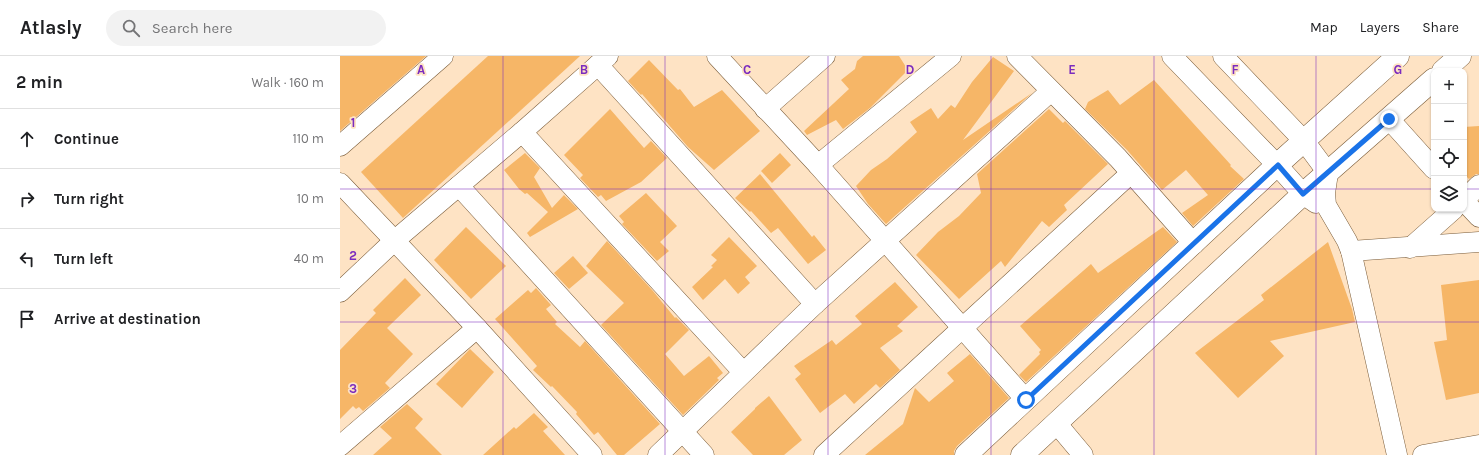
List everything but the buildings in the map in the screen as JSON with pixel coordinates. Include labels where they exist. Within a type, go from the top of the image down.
[{"type":"street","points":[[340,146],[443,56]]},
{"type":"street","points":[[717,56],[818,165],[1026,400]]},
{"type":"street","points":[[765,109],[825,56]]},
{"type":"street","points":[[818,165],[951,56]]},
{"type":"street","points":[[1017,56],[1131,173],[1194,244]]},
{"type":"street","points":[[1172,56],[1278,165],[1303,194],[1315,203],[1328,209]]},
{"type":"street","points":[[1223,56],[1304,142],[1328,174],[1325,200],[1328,209],[1344,236],[1351,252],[1397,455]]},
{"type":"street","points":[[966,455],[1278,165],[1398,56]]},
{"type":"street","points":[[1446,68],[1460,56]]},
{"type":"street","points":[[340,292],[394,241],[522,132],[603,60],[815,304]]},
{"type":"street","points":[[1022,455],[1303,194],[1328,174],[1431,82]]},
{"type":"street","points":[[658,455],[815,304],[1051,91]]},
{"type":"street","points":[[1389,119],[1431,166]]},
{"type":"street","points":[[522,132],[743,372]]},
{"type":"street","points":[[824,455],[1131,173]]},
{"type":"street","points":[[340,183],[477,328],[592,455]]},
{"type":"street","points":[[459,186],[704,455]]},
{"type":"street","points":[[1467,198],[1479,186]]},
{"type":"street","points":[[1467,204],[1479,218]]},
{"type":"street","points":[[1410,248],[1451,212]]},
{"type":"street","points":[[1351,252],[1479,242]]},
{"type":"street","points":[[340,446],[477,328]]},
{"type":"street","points":[[1056,424],[1083,455]]},
{"type":"street","points":[[1423,455],[1479,445]]},
{"type":"route","points":[[1026,400],[1278,165],[1303,194],[1328,174],[1389,119]]}]
